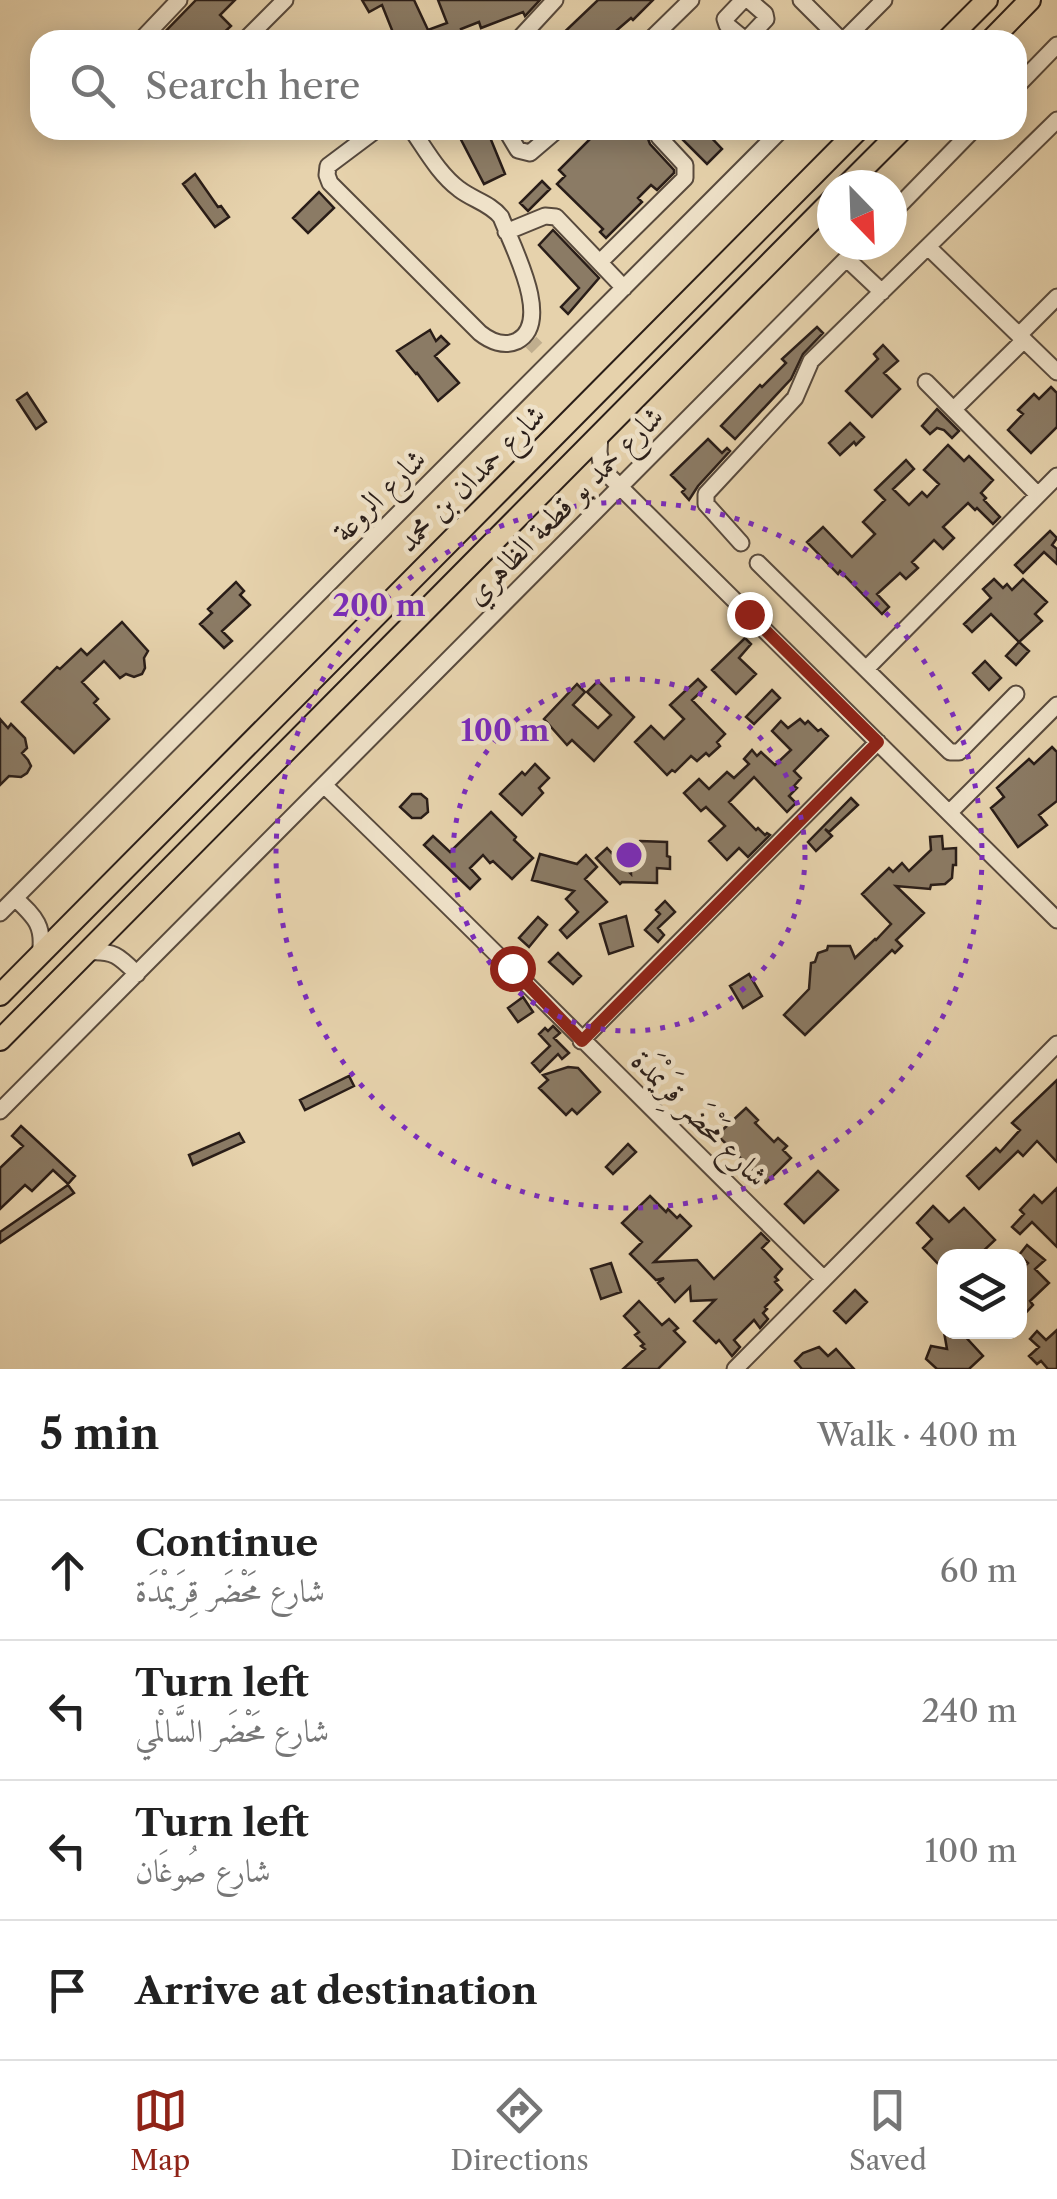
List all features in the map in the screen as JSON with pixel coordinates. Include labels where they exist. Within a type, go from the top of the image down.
[{"type":"main road","points":[[957,30],[987,0]]},
{"type":"main road","points":[[1001,30],[1030,0]]},
{"type":"main road","name":"شارع حمدان بن محمد","points":[[0,995],[848,140]]},
{"type":"main road","points":[[862,170],[892,140]]},
{"type":"main road","name":"شارع حمدان بن محمد","points":[[0,1040],[817,215]]},
{"type":"street","points":[[150,30],[179,0]]},
{"type":"street","points":[[255,30],[285,0]]},
{"type":"street","points":[[527,30],[555,0]]},
{"type":"street","points":[[660,30],[690,0]]},
{"type":"street","points":[[802,0],[833,30]]},
{"type":"street","points":[[853,30],[884,0]]},
{"type":"street","points":[[1027,76],[1057,45]]},
{"type":"street","points":[[741,543],[706,504],[706,494],[795,398],[811,361],[1057,120]]},
{"type":"street","points":[[363,140],[328,166],[330,183],[480,334],[502,343],[528,345],[548,364]]},
{"type":"street","points":[[420,140],[453,184],[497,212],[532,299],[528,345]]},
{"type":"street","points":[[512,140],[518,150],[530,153],[545,140]]},
{"type":"street","points":[[600,262],[684,178],[685,164],[661,140]]},
{"type":"street","name":"شارع الروعة","points":[[0,914],[770,140]]},
{"type":"street","points":[[907,198],[963,140]]},
{"type":"street","points":[[506,232],[552,215],[624,288]]},
{"type":"street","points":[[928,247],[1057,372]]},
{"type":"street","name":"شارع حمد بو قطعة الظاهري","points":[[0,1111],[845,260]]},
{"type":"street","points":[[849,260],[882,292]]},
{"type":"street","points":[[954,409],[1057,296]]},
{"type":"street","points":[[926,382],[1038,496]]},
{"type":"street","points":[[600,434],[602,469],[1057,920]]},
{"type":"street","points":[[570,466],[602,469]]},
{"type":"street","points":[[866,669],[1057,476]]},
{"type":"street","points":[[758,563],[950,752],[959,752],[1016,694]]},
{"type":"street","points":[[949,812],[1057,705]]},
{"type":"street","points":[[582,1041],[878,742]]},
{"type":"street","name":"شارع مَحْضَر قِرَيمْدَة","points":[[324,785],[824,1279]]},
{"type":"street","points":[[16,898],[35,918],[41,936],[40,955]]},
{"type":"street","points":[[35,918],[73,922]]},
{"type":"street","points":[[114,924],[120,956],[137,974]]},
{"type":"street","points":[[88,952],[120,956]]},
{"type":"street","points":[[735,1369],[1057,1044]]},
{"type":"building","points":[[196,0],[235,0],[220,15],[231,26],[227,30],[167,30]]},
{"type":"building","points":[[362,0],[414,0],[428,30],[392,30],[382,5],[369,12]]},
{"type":"building","points":[[438,0],[540,0],[525,16],[523,12],[481,28],[479,22],[461,29],[428,30],[447,23]]},
{"type":"building","points":[[598,0],[653,0],[617,30],[566,30]]},
{"type":"building","points":[[461,140],[491,140],[505,174],[484,184]]},
{"type":"building","points":[[589,140],[648,140],[674,173],[657,190],[651,185],[638,198],[642,202],[606,238],[600,232],[603,229],[557,184],[565,176],[559,170]]},
{"type":"building","points":[[683,140],[713,140],[722,149],[707,164]]},
{"type":"building","points":[[195,174],[229,217],[215,227],[183,184]]},
{"type":"building","points":[[542,181],[550,189],[528,211],[520,203]]},
{"type":"building","points":[[319,192],[334,208],[308,233],[293,218]]},
{"type":"building","points":[[553,230],[599,278],[568,314],[561,307],[579,288],[539,245]]},
{"type":"building","points":[[817,327],[823,333],[803,354],[791,379],[735,439],[721,426]]},
{"type":"building","points":[[430,330],[436,341],[441,336],[449,344],[435,356],[459,383],[438,401],[397,351]]},
{"type":"building","points":[[883,345],[898,361],[884,373],[900,389],[872,417],[846,391],[878,359],[874,354]]},
{"type":"building","points":[[1051,387],[1057,393],[1057,427],[1031,453],[1008,430],[1023,414],[1018,410],[1034,394],[1039,399]]},
{"type":"building","points":[[27,393],[46,422],[36,429],[17,400]]},
{"type":"building","points":[[937,409],[959,431],[952,438],[937,428],[930,434],[922,426]]},
{"type":"building","points":[[850,423],[864,437],[840,455],[829,443]]},
{"type":"building","points":[[708,439],[722,453],[727,448],[730,451],[689,500],[682,492],[685,489],[671,475]]},
{"type":"building","points":[[948,445],[964,461],[969,456],[993,480],[981,493],[1000,517],[993,524],[968,503],[943,527],[954,538],[943,549],[934,540],[912,562],[918,568],[906,579],[900,573],[877,594],[889,607],[882,614],[807,542],[823,527],[852,557],[875,534],[863,522],[885,500],[875,490],[906,460],[914,469],[893,489],[909,505],[922,492],[927,497],[939,484],[924,470]]},
{"type":"building","points":[[1050,531],[1057,538],[1052,545],[1057,549],[1057,564],[1044,552],[1023,573],[1015,565]]},
{"type":"building","points":[[994,579],[1012,590],[1023,579],[1047,602],[1035,614],[1042,621],[1019,642],[991,614],[972,632],[964,624],[991,598],[983,589]]},
{"type":"building","points":[[236,582],[244,591],[240,595],[250,605],[222,631],[232,641],[224,648],[200,624],[212,613],[208,609]]},
{"type":"building","points":[[122,622],[148,651],[145,668],[142,674],[120,678],[104,661],[82,682],[109,719],[74,753],[22,702],[57,667],[60,669],[81,649],[87,655]]},
{"type":"building","points":[[745,638],[751,644],[739,658],[756,674],[736,694],[712,670]]},
{"type":"building","points":[[1019,642],[1029,651],[1016,665],[1006,656]]},
{"type":"building","points":[[985,661],[1001,678],[989,690],[973,673]]},
{"type":"building","points":[[698,679],[706,687],[692,700],[725,734],[717,742],[720,746],[709,756],[706,753],[697,761],[691,756],[667,775],[635,742],[651,726],[664,739],[684,719],[670,705]]},
{"type":"building","points":[[598,681],[634,717],[594,761],[572,740],[567,745],[544,719],[577,684],[585,692],[573,705],[598,728],[611,715],[587,692]]},
{"type":"building","points":[[772,690],[780,698],[754,724],[746,717]]},
{"type":"building","points":[[0,719],[25,738],[27,748],[22,753],[31,766],[21,777],[9,776],[0,785]]},
{"type":"building","points":[[800,719],[828,736],[794,771],[801,778],[789,796],[796,803],[787,812],[754,777],[729,802],[756,830],[770,835],[748,857],[739,848],[727,860],[709,841],[725,826],[706,807],[701,811],[684,793],[699,779],[709,789],[727,772],[734,778],[749,764],[744,759],[752,750],[757,756],[761,752],[775,765],[791,750],[772,731],[781,721],[788,728]]},
{"type":"building","points":[[1052,747],[1057,752],[1057,801],[1039,815],[1047,825],[1018,847],[991,808],[1004,797],[997,788],[1029,759],[1034,764]]},
{"type":"building","points":[[535,764],[549,778],[539,788],[543,793],[522,815],[500,794]]},
{"type":"building","points":[[412,794],[427,799],[428,812],[421,818],[412,818],[400,807]]},
{"type":"building","points":[[851,798],[858,805],[829,832],[825,829],[832,836],[816,851],[808,842]]},
{"type":"building","points":[[491,812],[533,858],[512,879],[483,855],[470,868],[480,879],[470,889],[424,845],[433,836],[450,852]]},
{"type":"building","points":[[942,836],[943,849],[956,848],[952,878],[945,884],[931,885],[930,889],[896,886],[924,913],[896,940],[902,946],[895,953],[892,950],[805,1035],[784,1015],[809,989],[811,963],[828,946],[850,946],[855,958],[876,940],[891,924],[862,894],[889,868],[893,872],[902,863],[909,871],[931,850],[930,837]]},
{"type":"building","points":[[640,841],[667,842],[670,869],[657,868],[657,883],[620,884],[596,858],[607,848],[631,874],[630,851]]},
{"type":"building","points":[[540,854],[577,864],[586,855],[597,867],[585,879],[607,902],[567,938],[560,930],[578,912],[566,899],[574,891],[532,880]]},
{"type":"building","points":[[665,901],[675,912],[658,928],[664,935],[658,942],[645,930],[660,914],[656,910]]},
{"type":"building","points":[[626,916],[633,946],[609,954],[600,924]]},
{"type":"building","points":[[538,917],[547,925],[529,947],[519,938]]},
{"type":"building","points":[[558,953],[581,976],[573,984],[549,962]]},
{"type":"building","points":[[749,974],[762,996],[743,1008],[730,986]]},
{"type":"building","points":[[523,997],[533,1012],[518,1022],[508,1008]]},
{"type":"building","points":[[553,1026],[560,1033],[554,1038],[569,1053],[562,1059],[558,1054],[540,1072],[532,1063],[550,1046],[539,1034]]},
{"type":"building","points":[[578,1068],[600,1092],[577,1114],[572,1109],[566,1115],[539,1088],[548,1080],[543,1075]]},
{"type":"building","points":[[349,1076],[354,1086],[305,1110],[300,1100]]},
{"type":"building","points":[[1057,1080],[1057,1162],[1037,1141],[1023,1156],[1018,1151],[979,1189],[967,1176],[996,1148],[1000,1152],[1020,1130],[1012,1123]]},
{"type":"building","points":[[746,1108],[774,1142],[778,1138],[787,1146],[783,1150],[791,1158],[766,1183],[717,1135]]},
{"type":"building","points":[[21,1126],[75,1176],[68,1184],[53,1170],[32,1191],[25,1185],[0,1209],[0,1168],[23,1146],[12,1136]]},
{"type":"building","points":[[239,1133],[244,1142],[193,1165],[189,1155]]},
{"type":"building","points":[[628,1144],[636,1152],[613,1174],[606,1167]]},
{"type":"building","points":[[818,1171],[838,1190],[804,1223],[785,1204]]},
{"type":"building","points":[[68,1185],[74,1193],[0,1243],[0,1232]]},
{"type":"building","points":[[1057,1188],[1057,1247],[1032,1222],[1020,1234],[1012,1227],[1024,1214],[1020,1210],[1034,1195],[1042,1203]]},
{"type":"building","points":[[650,1196],[666,1212],[668,1209],[677,1218],[680,1215],[691,1226],[654,1262],[697,1260],[714,1279],[761,1233],[769,1241],[762,1248],[782,1269],[775,1282],[782,1290],[765,1307],[763,1313],[768,1319],[760,1328],[754,1320],[734,1340],[740,1347],[732,1356],[694,1321],[715,1300],[691,1301],[690,1287],[675,1302],[658,1283],[664,1278],[656,1280],[630,1254],[642,1242],[622,1223]]},
{"type":"building","points":[[933,1206],[949,1222],[964,1208],[995,1240],[985,1249],[937,1249],[937,1263],[923,1248],[932,1239],[917,1223]]},
{"type":"building","points":[[1027,1245],[1045,1260],[1035,1269],[1049,1283],[1030,1301],[1033,1305],[1027,1311],[1028,1263],[1027,1249],[1024,1249]]},
{"type":"building","points":[[611,1263],[621,1292],[601,1299],[591,1269]]},
{"type":"building","points":[[855,1290],[867,1302],[846,1323],[834,1311]]},
{"type":"building","points":[[639,1301],[662,1325],[669,1319],[685,1342],[658,1369],[623,1369],[645,1349],[635,1335],[639,1332],[624,1316]]},
{"type":"building","points":[[1057,1330],[1057,1369],[1048,1369],[1029,1356],[1039,1347],[1030,1339],[1037,1331],[1046,1340]]},
{"type":"building","points":[[945,1339],[967,1339],[983,1356],[969,1369],[937,1369],[926,1359],[931,1346],[947,1349]]},
{"type":"building","points":[[819,1347],[828,1356],[836,1349],[854,1369],[802,1369],[795,1361]]},
{"type":"tunnel","points":[[531,342],[537,348]]},
{"type":"route","points":[[512,968],[582,1041],[878,742],[749,614]]}]
